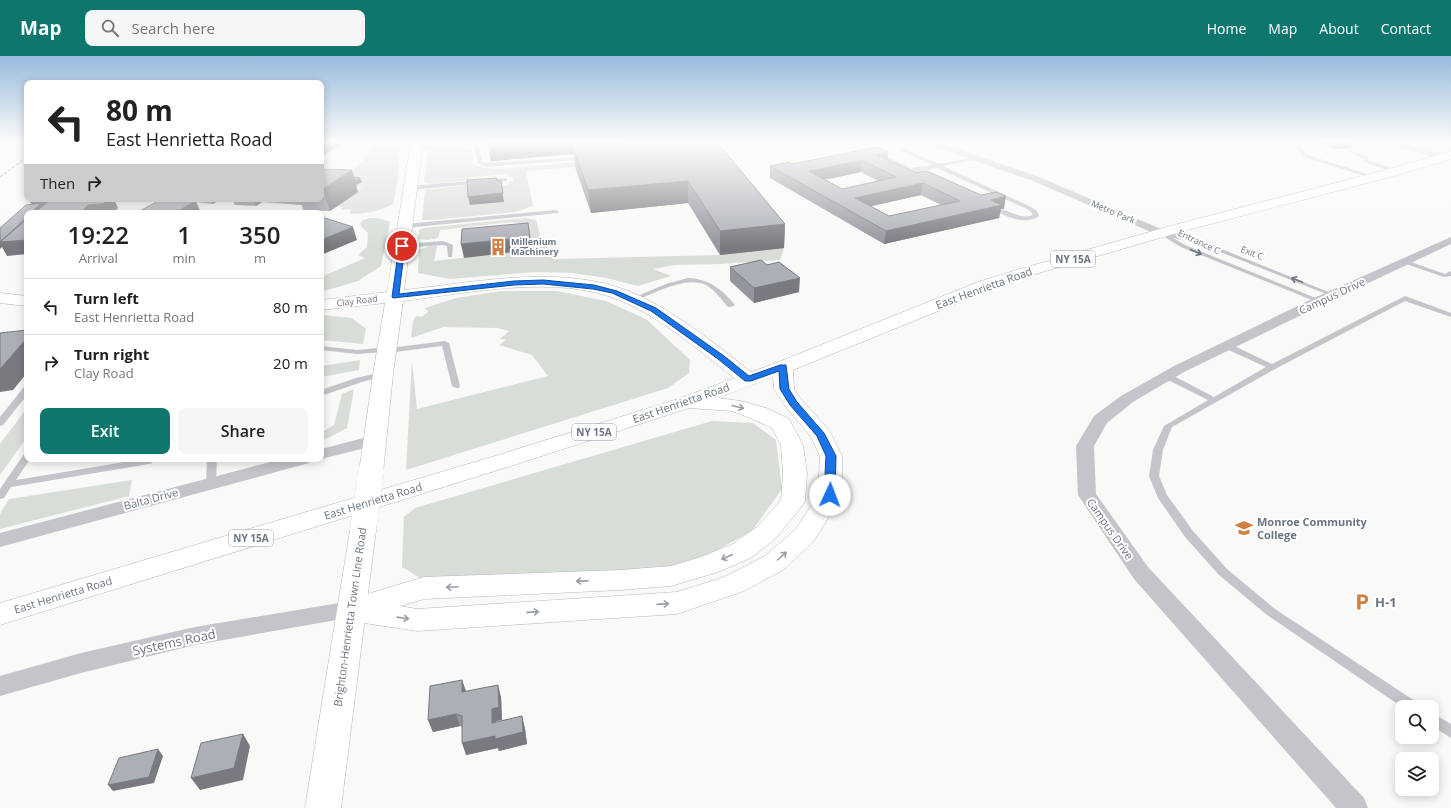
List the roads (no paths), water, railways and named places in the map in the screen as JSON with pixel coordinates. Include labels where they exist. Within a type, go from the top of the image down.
[{"type":"main road","name":"Brighton-Henrietta Town Line Road","points":[[323,808],[412,177]]},
{"type":"main road","name":"East Henrietta Road","points":[[0,614],[503,462],[686,403],[783,367],[984,286],[1026,272],[1162,233],[1373,177]]},
{"type":"main road","name":"Clay Road","points":[[324,305],[514,283],[543,282],[594,287],[615,292],[653,310],[748,379]]},
{"type":"main road","points":[[0,298],[24,301]]},
{"type":"main road","points":[[351,610],[417,620],[677,603],[734,584],[774,563],[805,534],[830,495],[831,456],[821,435],[793,403],[784,389],[783,367]]},
{"type":"main road","points":[[351,610],[424,588],[620,580],[671,576],[709,565],[742,550],[767,532],[793,502],[795,474],[792,445],[780,424],[758,413],[734,406],[686,403]]},
{"type":"street","name":"Metro Park","points":[[1031,177],[1162,233]]},
{"type":"street","name":"Campus Drive","points":[[1354,808],[1141,573],[1087,494],[1085,446],[1100,420],[1127,399],[1167,376],[1326,298],[1451,240]]},
{"type":"street","points":[[324,453],[375,440]]},
{"type":"street","name":"Balta Drive","points":[[0,540],[292,462]]},
{"type":"street","name":"Systems Road","points":[[0,686],[81,663],[195,636],[351,610]]},
{"type":"lane","points":[[930,177],[936,180]]},
{"type":"lane","points":[[962,177],[1029,208],[1035,212],[1036,216],[1025,219],[1009,215],[998,210]]},
{"type":"lane","points":[[410,188],[505,180]]},
{"type":"lane","points":[[405,226],[556,212]]},
{"type":"lane","name":"Entrance C","points":[[1162,233],[1183,246],[1326,298]]},
{"type":"lane","name":"Exit C","points":[[1162,233],[1202,243],[1326,298]]},
{"type":"lane","points":[[402,246],[443,243],[450,245],[450,256]]},
{"type":"lane","points":[[1405,262],[1449,275]]},
{"type":"lane","points":[[1449,275],[1441,279],[1451,283]]},
{"type":"lane","points":[[632,300],[670,285],[695,280],[706,283],[731,305]]},
{"type":"lane","points":[[1403,700],[1271,612],[1223,572],[1189,534],[1162,496],[1154,476],[1158,450],[1168,426],[1272,367],[1405,298],[1451,315]]},
{"type":"lane","points":[[324,348],[358,352],[445,343],[456,386]]},
{"type":"lane","points":[[1227,346],[1272,367]]},
{"type":"lane","points":[[324,392],[359,380],[383,374]]},
{"type":"lane","points":[[1167,376],[1214,400]]},
{"type":"lane","points":[[0,423],[24,393]]},
{"type":"lane","points":[[0,496],[24,460]]},
{"type":"lane","points":[[8,484],[143,462]]},
{"type":"lane","points":[[211,483],[212,462]]},
{"type":"lane","points":[[1439,724],[1451,732]]},
{"type":"place","name":"Millenium Machinery","points":[[498,247]]},
{"type":"place","name":"Monroe Community College","points":[[1244,528]]},
{"type":"place","name":"H-1","points":[[1362,602]]}]
